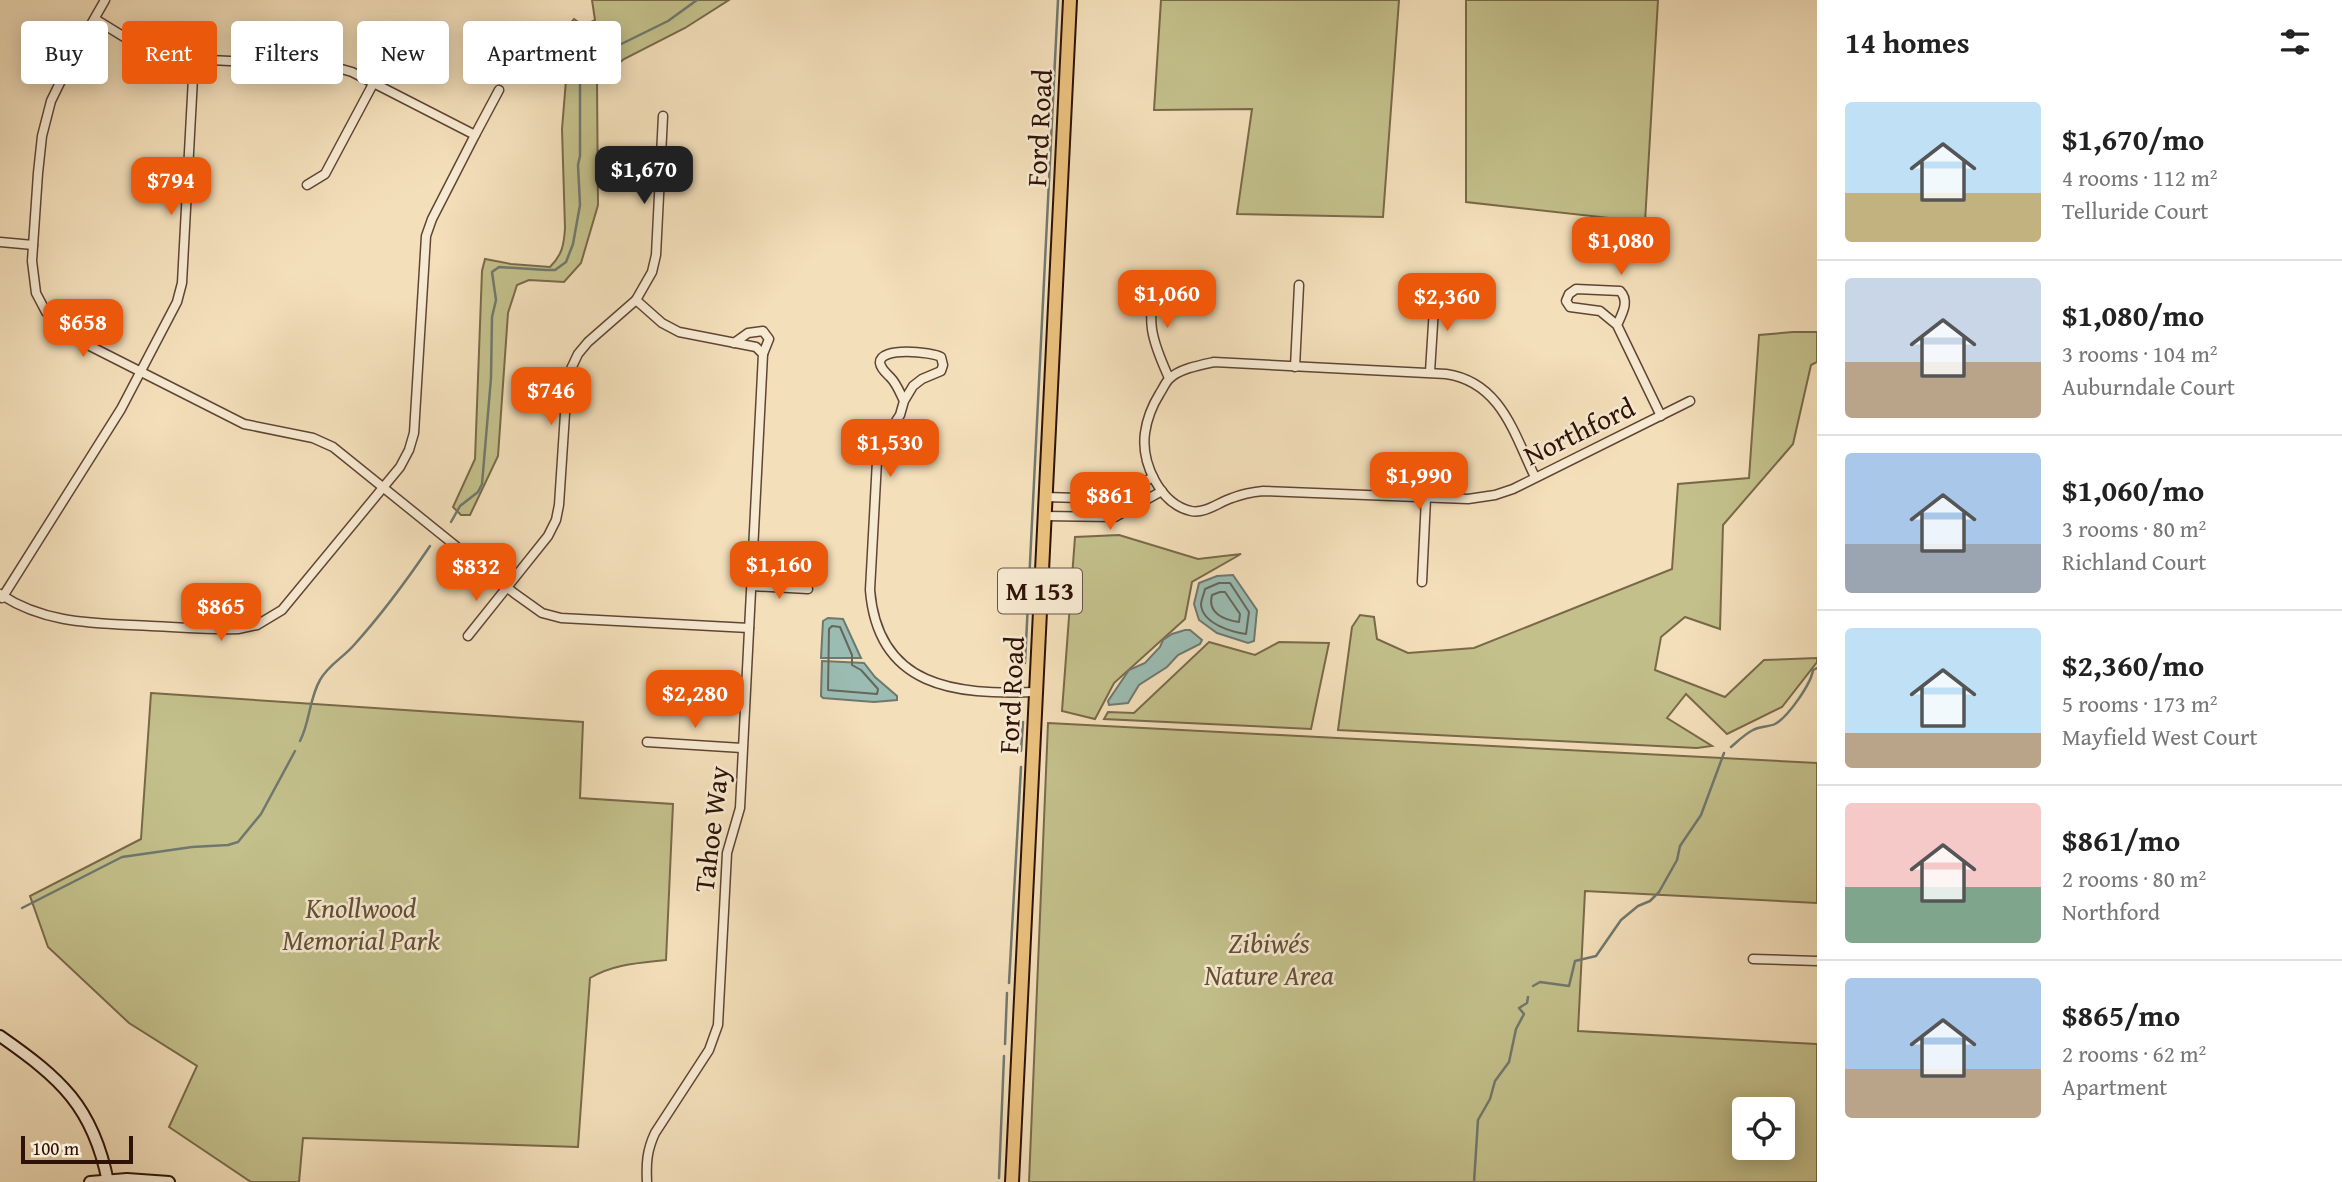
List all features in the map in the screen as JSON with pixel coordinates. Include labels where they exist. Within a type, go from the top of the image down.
[{"type":"main road","name":"Ford Road","points":[[1012,1182],[1070,0]]},
{"type":"street","points":[[105,0],[51,101],[42,136],[33,245],[34,286],[41,304],[51,318],[68,334],[244,424],[322,441],[341,452],[506,587],[542,612],[561,618],[749,628]]},
{"type":"street","points":[[95,19],[122,35]]},
{"type":"street","points":[[217,61],[331,66],[357,75]]},
{"type":"street","points":[[193,84],[182,283],[177,302],[104,437],[1,597],[40,615],[79,622],[229,629],[252,626],[274,615],[289,602],[406,459],[414,433],[427,230],[499,90]]},
{"type":"street","points":[[307,185],[325,174],[372,84]]},
{"type":"street","points":[[375,84],[475,135]]},
{"type":"street","points":[[468,636],[548,536],[556,520],[567,383],[578,354],[636,300],[652,272],[656,255],[663,116]]},
{"type":"street","points":[[0,242],[33,245]]},
{"type":"street","points":[[1162,279],[1153,295],[1150,317],[1155,349],[1169,379],[1196,366],[1214,362],[1430,372],[1461,377],[1486,391],[1508,420],[1535,477]]},
{"type":"street","points":[[1295,367],[1299,285]]},
{"type":"street","points":[[1616,325],[1625,302],[1620,291],[1576,289],[1569,294],[1566,301],[1570,307],[1600,312],[1616,325],[1661,416]]},
{"type":"street","points":[[1430,372],[1435,292]]},
{"type":"street","points":[[636,300],[662,323],[679,332],[734,343],[756,347],[763,354],[769,340],[762,331],[748,333],[734,343]]},
{"type":"street","name":"Tahoe Way","points":[[647,1182],[646,1161],[652,1140],[709,1050],[716,1033],[727,853],[740,808],[763,354]]},
{"type":"street","points":[[904,401],[895,383],[881,366],[884,354],[933,354],[941,357],[941,371],[917,382],[904,401],[900,415],[883,441],[877,461],[870,590],[880,632],[902,663],[916,674],[940,685],[982,691],[1035,692]]},
{"type":"street","name":"Northford","points":[[1169,379],[1151,409],[1146,426],[1145,452],[1161,491],[1177,506],[1194,512],[1241,495],[1263,491],[1468,499],[1487,496],[1513,489],[1690,401]]},
{"type":"street","points":[[1045,497],[1114,499],[1153,477]]},
{"type":"street","points":[[1044,516],[1115,517],[1161,491]]},
{"type":"street","points":[[1422,582],[1426,498]]},
{"type":"street","points":[[752,586],[808,589]]},
{"type":"street","points":[[647,742],[743,747]]},
{"type":"street","points":[[1753,959],[1817,961]]},
{"type":"street","points":[[0,1036],[45,1068],[77,1103],[93,1133],[108,1181]]},
{"type":"street","points":[[90,1182],[127,1179],[169,1182]]},
{"type":"green space","points":[[592,0],[729,0],[685,28],[621,61],[621,21],[595,20]]},
{"type":"green space","points":[[1161,0],[1399,0],[1383,217],[1237,214],[1252,109],[1154,110]]},
{"type":"green space","points":[[1466,0],[1658,0],[1645,222],[1466,202]]},
{"type":"green space","points":[[566,84],[597,84],[598,205],[581,263],[564,282],[529,280],[517,285],[508,313],[498,456],[470,515],[461,515],[453,507],[475,459],[482,271],[485,259],[550,267],[557,258],[562,249],[565,228],[562,129]]},
{"type":"green space","points":[[1817,332],[1817,362],[1811,365],[1793,444],[1723,525],[1720,629],[1685,617],[1661,637],[1655,670],[1725,697],[1764,660],[1817,658],[1817,662],[1782,707],[1727,734],[1686,694],[1667,718],[1712,746],[1697,748],[1338,730],[1352,627],[1360,615],[1374,617],[1377,639],[1408,653],[1474,648],[1672,569],[1678,484],[1749,478],[1759,335]]},
{"type":"green space","points":[[1119,535],[1198,559],[1241,554],[1192,582],[1185,619],[1114,683],[1095,719],[1062,711],[1075,537]]},
{"type":"green space","points":[[1209,642],[1255,655],[1279,642],[1329,643],[1311,729],[1104,719],[1108,712],[1134,713]]},
{"type":"green space","name":"Knollwood Memorial Park","points":[[151,693],[583,722],[580,798],[673,804],[666,960],[617,967],[590,978],[578,1147],[303,1138],[299,1182],[251,1182],[169,1127],[197,1066],[129,1023],[48,947],[30,896],[141,839]]},
{"type":"green space","name":"Zibiwés Nature Area","points":[[1048,723],[1817,763],[1817,903],[1585,891],[1578,1031],[1817,1044],[1817,1182],[1029,1182]]},
{"type":"water","points":[[1233,575],[1257,610],[1254,641],[1248,643],[1217,633],[1199,620],[1194,604],[1199,583],[1217,576]]},
{"type":"water","points":[[828,618],[843,619],[861,658],[821,658],[823,621]]},
{"type":"water","points":[[1190,630],[1202,640],[1200,644],[1178,655],[1167,667],[1139,685],[1128,703],[1109,705],[1108,701],[1129,670],[1145,663],[1163,640]]},
{"type":"water","points":[[822,661],[864,663],[875,677],[897,696],[897,700],[874,702],[823,698]]},
{"type":"waterway","points":[[451,522],[460,506],[478,492],[482,484],[491,378],[492,317],[496,300],[492,272],[499,267],[555,270],[566,262],[573,244],[580,205],[580,81],[590,65],[609,50],[668,21],[697,0]]},
{"type":"waterway","points":[[1025,663],[1058,0]]},
{"type":"waterway","points":[[300,741],[316,687],[323,675],[374,621],[430,546]]},
{"type":"waterway","points":[[1731,747],[1753,730],[1773,725],[1786,715],[1798,700],[1813,670],[1817,668]]},
{"type":"waterway","points":[[1021,751],[1023,722]]},
{"type":"waterway","points":[[22,908],[122,857],[238,842],[261,814],[295,751]]},
{"type":"waterway","points":[[1533,986],[1540,982],[1569,986],[1575,961],[1596,956],[1621,920],[1659,892],[1677,860],[1680,846],[1701,815],[1724,753]]},
{"type":"waterway","points":[[1009,983],[1021,767]]},
{"type":"waterway","points":[[1005,1044],[1007,993]]},
{"type":"waterway","points":[[1474,1182],[1478,1120],[1490,1099],[1495,1081],[1509,1062],[1516,1029],[1524,1014],[1519,1008],[1527,1003],[1528,997]]},
{"type":"waterway","points":[[999,1178],[1004,1056]]}]
